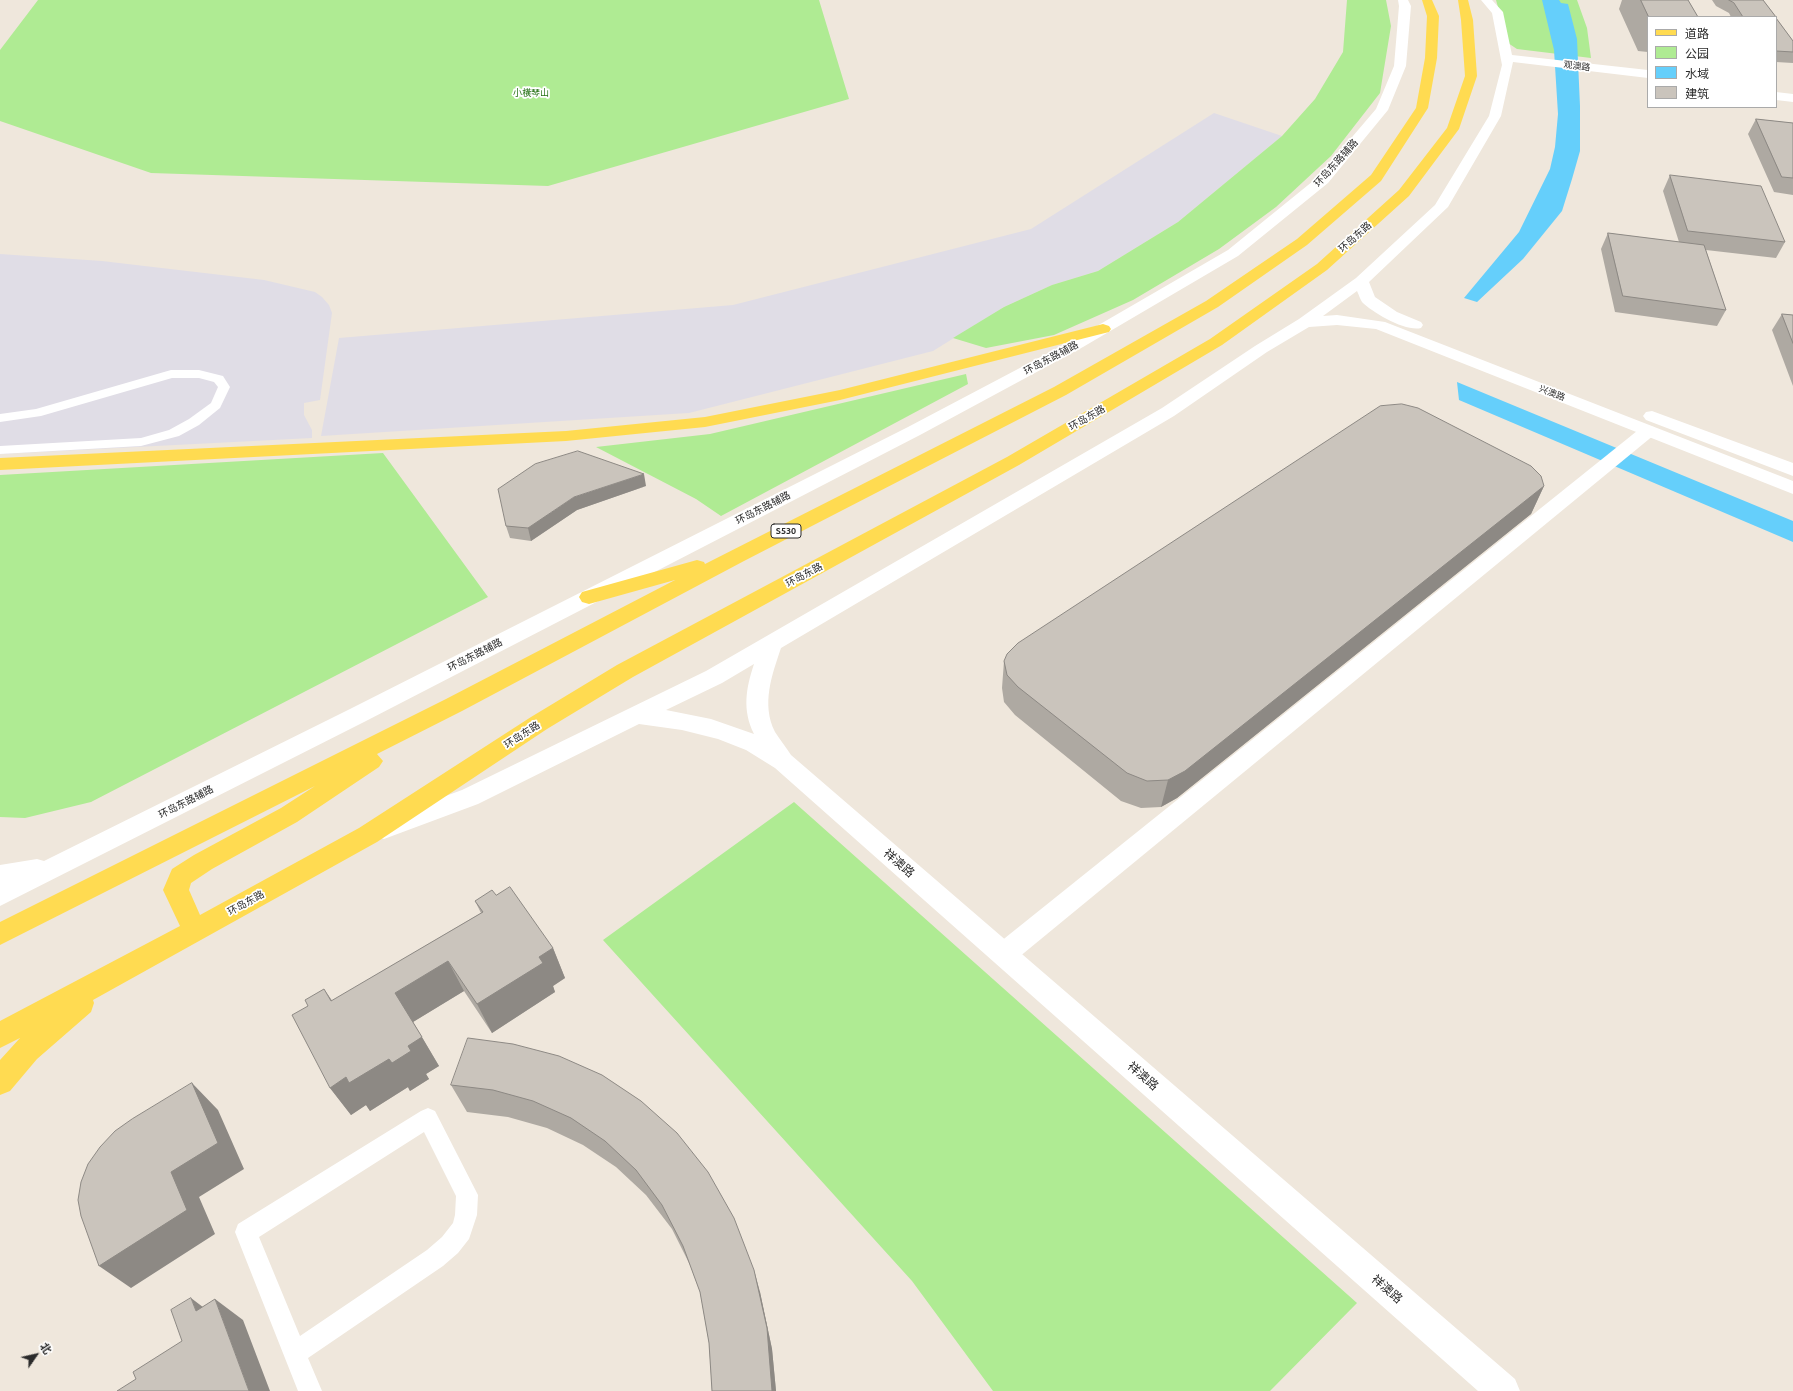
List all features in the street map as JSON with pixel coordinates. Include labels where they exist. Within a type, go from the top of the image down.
[{"type":"main road","name":"环岛东路辅路","points":[[0,895],[64,864],[914,431],[1103,329],[1233,253],[1323,180],[1382,110],[1400,66],[1405,6],[1403,0]]},
{"type":"main road","name":"S530","points":[[0,934],[454,705],[737,556],[1060,391],[1212,304],[1302,242],[1376,178],[1422,108],[1431,58],[1433,16],[1427,0]]},
{"type":"main road","name":"环岛东路","points":[[0,1035],[118,973],[368,835],[539,723],[625,672],[1013,461],[1216,342],[1322,266],[1404,193],[1453,129],[1471,76],[1467,20],[1463,0]]},
{"type":"main road","points":[[368,835],[470,797],[714,677],[1168,412],[1261,349],[1305,322],[1361,281],[1441,207],[1495,116],[1507,62],[1497,12],[1486,0]]},
{"type":"main road","name":"观澳路","points":[[1507,62],[1647,74]]},
{"type":"main road","name":"观澳路","points":[[1507,62],[1647,81]]},
{"type":"main road","points":[[1777,89],[1793,91]]},
{"type":"main road","points":[[1777,96],[1793,98]]},
{"type":"main road","name":"兴澳路","points":[[1361,281],[1368,300],[1391,315],[1438,335],[1793,470]]},
{"type":"main road","name":"兴澳路","points":[[1305,322],[1337,320],[1379,326],[1793,488]]},
{"type":"main road","points":[[0,464],[566,436],[639,430],[705,422],[755,414],[840,395],[1103,329]]},
{"type":"main road","points":[[1004,954],[1648,431]]},
{"type":"main road","points":[[589,597],[737,556]]},
{"type":"main road","name":"祥澳路","points":[[772,643],[758,687],[757,706],[759,721],[783,762]]},
{"type":"main road","points":[[195,930],[176,890],[181,876],[203,862],[289,815],[454,705]]},
{"type":"main road","name":"祥澳路","points":[[637,715],[697,724],[729,734],[754,744],[783,762],[1503,1391]]},
{"type":"main road","points":[[0,875],[64,864]]},
{"type":"main road","points":[[0,1082],[10,1067],[48,1030],[118,973]]},
{"type":"lane","points":[[0,418],[37,413],[171,374],[199,374],[218,379],[224,387],[216,405],[194,422],[174,433],[141,442],[0,450]]},
{"type":"lane","points":[[295,1354],[435,1258],[448,1248],[459,1236],[467,1215],[467,1194],[428,1118],[246,1232],[295,1354],[310,1391]]},
{"type":"shaded area","points":[[1214,113],[1282,136],[1178,222],[1098,271],[1052,285],[1004,307],[933,351],[689,413],[321,436],[339,338],[733,305],[1031,229]]},
{"type":"shaded area","points":[[0,254],[102,261],[264,280],[315,292],[329,305],[332,313],[320,400],[304,403],[304,415],[312,430],[312,438],[0,454]]},
{"type":"green space","name":"小橫琴山","points":[[38,0],[819,0],[849,99],[548,186],[151,173],[0,121],[0,50]]},
{"type":"green space","points":[[1347,0],[1386,0],[1391,26],[1380,93],[1331,156],[1276,207],[1219,249],[1133,300],[1054,335],[986,348],[953,338],[1004,307],[1052,285],[1098,271],[1178,222],[1282,136],[1315,99],[1343,52]]},
{"type":"green space","points":[[1496,0],[1577,0],[1587,28],[1591,58],[1517,49],[1508,43]]},
{"type":"green space","points":[[966,374],[968,384],[721,516],[696,499],[596,447],[710,434]]},
{"type":"green space","points":[[383,453],[488,597],[91,802],[25,818],[0,817],[0,475]]},
{"type":"green space","points":[[794,802],[1357,1303],[1270,1391],[993,1391],[912,1281],[603,940]]},
{"type":"water","points":[[1542,0],[1559,0],[1561,3],[1568,4],[1577,39],[1580,106],[1580,151],[1562,211],[1523,259],[1477,302],[1464,298],[1519,232],[1550,169],[1555,147],[1558,114],[1554,50]]},
{"type":"water","points":[[1457,382],[1793,521],[1793,542],[1459,400]]},
{"type":"building","points":[[1641,0],[1688,0],[1697,16],[1649,16]]},
{"type":"building","points":[[1729,0],[1763,0],[1775,16],[1742,16],[1734,3]]},
{"type":"building","points":[[1777,19],[1793,41],[1793,52],[1777,51]]},
{"type":"building","points":[[1756,119],[1793,123],[1793,178],[1782,177]]},
{"type":"building","points":[[1670,175],[1761,186],[1785,242],[1688,231]]},
{"type":"building","points":[[1608,233],[1704,245],[1726,310],[1623,296]]},
{"type":"building","points":[[1782,314],[1793,315],[1793,343]]},
{"type":"building","points":[[1402,404],[1418,408],[1531,466],[1541,476],[1544,486],[1185,771],[1168,780],[1147,781],[1127,773],[1018,687],[1007,675],[1004,661],[1007,654],[1018,643],[1380,406]]},
{"type":"building","points":[[578,451],[644,474],[574,497],[528,528],[506,526],[498,489],[535,464]]},
{"type":"building","points":[[510,887],[553,948],[539,957],[543,963],[477,1004],[448,961],[395,993],[422,1037],[408,1046],[411,1051],[392,1063],[389,1059],[349,1083],[346,1077],[330,1088],[292,1015],[308,1006],[305,1000],[324,989],[331,1001],[483,912],[475,901],[492,890],[496,895]]},
{"type":"building","points":[[468,1038],[513,1044],[559,1056],[602,1075],[641,1101],[677,1133],[708,1172],[734,1218],[754,1270],[767,1328],[772,1391],[712,1391],[709,1343],[700,1292],[683,1246],[662,1205],[636,1170],[605,1141],[571,1118],[533,1101],[493,1090],[451,1085]]},
{"type":"building","points":[[192,1083],[218,1143],[171,1172],[187,1210],[99,1266],[81,1216],[78,1200],[81,1182],[88,1164],[100,1147],[115,1131]]},
{"type":"building","points":[[191,1298],[196,1311],[215,1299],[249,1391],[117,1391],[136,1379],[133,1372],[182,1341],[171,1310]]}]
